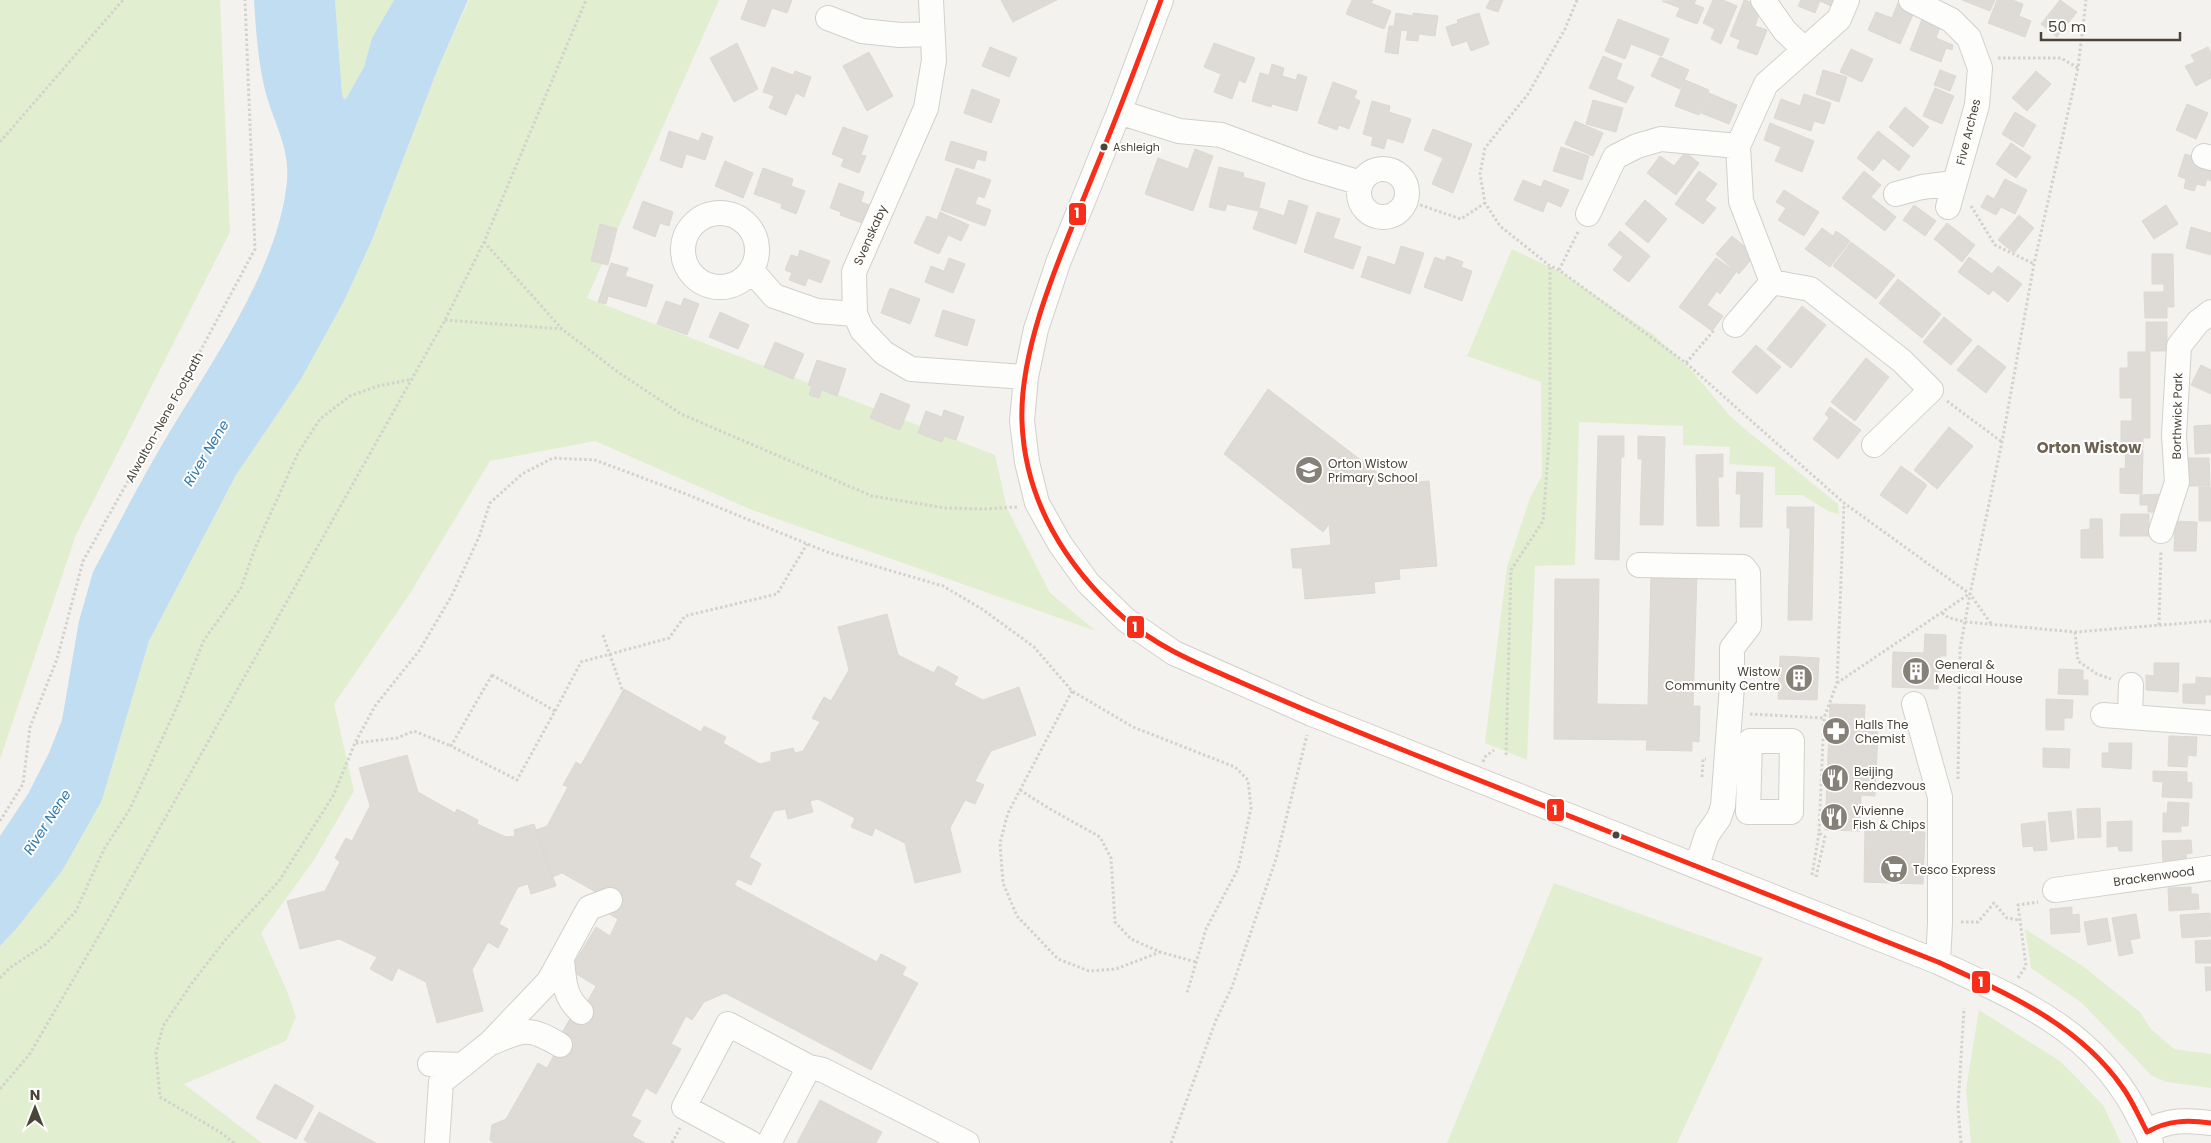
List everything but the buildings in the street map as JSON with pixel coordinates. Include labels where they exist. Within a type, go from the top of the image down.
[{"type":"street","name":"Svenskaby","points":[[930,0],[934,60],[926,108],[854,272],[855,314],[862,330],[884,353],[911,369],[1026,377]]},
{"type":"street","points":[[1161,0],[1119,112],[1058,262],[1036,330],[1026,377],[1022,421],[1027,462],[1038,504],[1060,544],[1088,582],[1126,620],[1174,653],[1304,710],[1938,962],[2030,1007],[2068,1030],[2093,1052],[2123,1088],[2149,1137],[2159,1124],[2185,1120],[2211,1123]]},
{"type":"street","points":[[1763,0],[1785,32],[1804,49]]},
{"type":"street","points":[[1772,282],[1741,201],[1738,146],[1766,84],[1839,19],[1847,0]]},
{"type":"street","name":"Five Arches","points":[[1911,0],[1951,20],[1969,38],[1980,68],[1976,105],[1948,207]]},
{"type":"street","points":[[828,18],[862,32],[900,36],[932,34]]},
{"type":"street","points":[[1119,112],[1179,131],[1221,135],[1307,167],[1361,183]]},
{"type":"street","points":[[1588,214],[1615,157],[1637,146],[1661,139],[1738,146]]},
{"type":"street","points":[[1388,169],[1395,172],[1406,184],[1406,200],[1397,212],[1390,216],[1375,215],[1363,206],[1360,198],[1361,183],[1372,171],[1388,169]]},
{"type":"street","points":[[1896,194],[1922,186],[1954,183]]},
{"type":"street","points":[[752,271],[774,296],[781,299],[817,311],[855,314]]},
{"type":"street","points":[[1735,324],[1772,282]]},
{"type":"street","points":[[1772,282],[1810,289],[1902,361],[1931,390],[1874,446]]},
{"type":"street","name":"Borthwick Park","points":[[2161,531],[2177,482],[2174,435],[2179,346],[2198,322],[2211,312]]},
{"type":"street","points":[[1639,566],[1743,567],[1748,573],[1749,626],[1732,648],[1730,713],[1723,806],[1719,818],[1707,835],[1697,865]]},
{"type":"street","points":[[2130,716],[2131,685]]},
{"type":"street","points":[[1914,704],[1940,797],[1940,923],[1938,962]]},
{"type":"street","points":[[2103,715],[2211,723]]},
{"type":"street","points":[[1723,806],[1748,805]]},
{"type":"street","name":"Brackenwood","points":[[2055,890],[2095,874],[2211,868]]},
{"type":"street","points":[[437,1143],[441,1082],[490,1043],[549,981],[588,908],[610,900]]},
{"type":"street","points":[[562,959],[565,985],[571,1003],[581,1012]]},
{"type":"street","points":[[751,1143],[684,1107],[728,1024],[809,1067],[823,1070],[967,1143]]},
{"type":"street","points":[[490,1043],[515,1032],[537,1032],[560,1045]]},
{"type":"street","points":[[768,1143],[809,1067]]},
{"type":"path","points":[[0,142],[123,0]]},
{"type":"path","name":"Alwalton-Nene Footpath","points":[[0,821],[23,784],[30,727],[57,659],[83,561],[181,387],[254,249],[245,0]]},
{"type":"path","points":[[0,1089],[29,1055],[94,944],[446,320],[484,242],[586,0]]},
{"type":"path","points":[[1577,0],[1565,29],[1528,94],[1485,148],[1480,174],[1485,203],[1500,226],[1550,266],[1559,270],[1686,363],[1844,503],[1970,594],[1992,625]]},
{"type":"path","points":[[1958,780],[1960,649],[2002,442],[2034,264],[2078,68],[2086,0]]},
{"type":"path","points":[[1976,55],[2003,58],[2061,58],[2078,68]]},
{"type":"path","points":[[1954,183],[1995,244],[2034,264]]},
{"type":"path","points":[[1406,200],[1461,219],[1485,203]]},
{"type":"path","points":[[1559,270],[1588,214]]},
{"type":"path","points":[[484,242],[562,330],[618,372],[681,414],[872,496],[945,508],[984,509],[1018,507]]},
{"type":"path","points":[[1506,755],[1511,570],[1543,522],[1550,430],[1550,266]]},
{"type":"path","points":[[446,320],[562,330]]},
{"type":"path","points":[[1686,363],[1723,320],[1735,324]]},
{"type":"path","points":[[0,978],[10,967],[46,944],[76,911],[104,849],[130,809],[178,704],[204,640],[241,588],[254,548],[298,453],[320,419],[350,396],[378,386],[413,379]]},
{"type":"path","points":[[1931,390],[2002,442]]},
{"type":"path","points":[[234,1143],[160,1097],[156,1053],[164,1026],[192,983],[226,939],[279,881],[333,796],[355,743],[375,706],[419,651],[451,597],[478,537],[490,504],[522,474],[553,458],[595,460],[686,494],[828,552],[943,586],[982,609],[1034,647],[1072,691],[1133,727],[1235,767],[1248,780],[1251,808],[1238,869],[1206,929],[1187,993]]},
{"type":"path","points":[[1814,876],[1825,837],[1819,834],[1824,718],[1837,683],[1844,503]]},
{"type":"path","points":[[2159,625],[2161,531]]},
{"type":"path","points":[[355,743],[398,738],[414,731],[451,746],[518,780],[581,662],[670,638],[685,616],[777,594],[808,544]]},
{"type":"path","points":[[1837,683],[1970,594]]},
{"type":"path","points":[[1942,613],[1949,618],[1966,622],[2075,632],[2211,621]]},
{"type":"path","points":[[2075,632],[2078,661],[2097,674],[2131,685]]},
{"type":"path","points":[[604,635],[623,692]]},
{"type":"path","points":[[451,746],[492,675],[555,711]]},
{"type":"path","points":[[1072,691],[1008,813],[1000,843],[1003,883],[1017,916],[1058,959],[1089,972],[1116,969],[1160,952]]},
{"type":"path","points":[[1730,713],[1824,718]]},
{"type":"path","points":[[1171,1143],[1216,1020],[1232,987],[1276,859],[1307,735]]},
{"type":"path","points":[[1020,790],[1100,837],[1111,858],[1115,922],[1131,939],[1160,952],[1196,962]]},
{"type":"path","points":[[2017,980],[2026,966],[2018,905],[2048,901],[2055,890]]},
{"type":"path","points":[[1960,931],[1960,922],[1978,922],[1994,903],[2007,918],[2019,920]]},
{"type":"path","points":[[1961,1143],[1958,1107],[1964,1008]]},
{"type":"green space","points":[[0,0],[220,0],[230,232],[76,535],[0,759]]},
{"type":"green space","points":[[335,0],[394,0],[372,38],[364,67],[346,99],[343,98],[342,94]]},
{"type":"green space","points":[[469,0],[719,0],[587,298],[995,455],[1007,508],[1050,593],[1096,631],[752,510],[595,441],[490,461],[409,595],[334,704],[354,791],[314,860],[261,933],[287,991],[296,1017],[286,1041],[184,1084],[262,1143],[0,1143],[0,946],[16,929],[102,800],[149,641],[236,475],[301,379],[344,301],[372,240],[438,68]]},
{"type":"green space","points":[[1512,249],[1562,273],[1654,335],[1691,370],[1730,416],[1838,504],[1839,514],[1828,511],[1802,495],[1775,495],[1775,467],[1729,464],[1730,447],[1683,445],[1683,426],[1579,422],[1575,565],[1535,566],[1527,760],[1485,743],[1507,567],[1530,498],[1542,476],[1541,382],[1467,356]]},
{"type":"green space","points":[[1554,883],[1763,958],[1677,1143],[1447,1143]]},
{"type":"green space","points":[[2025,929],[2084,967],[2140,1012],[2150,1028],[2174,1049],[2211,1054],[2211,1088],[2167,1082],[2152,1076],[2082,1003],[2031,968]]},
{"type":"green space","points":[[1979,1010],[2060,1061],[2103,1105],[2121,1143],[1971,1143],[1966,1089]]},
{"type":"water","name":"River Nene","points":[[254,0],[335,0],[342,94],[343,98],[346,99],[364,67],[372,38],[394,0],[468,0],[438,68],[372,240],[344,301],[301,379],[236,475],[149,641],[102,800],[62,871],[16,929],[0,946],[0,836],[28,794],[49,753],[62,720],[79,621],[93,572],[159,450],[242,312],[258,279],[281,214],[287,181],[286,157],[265,90]]},
{"type":"transit line","name":"1","points":[[1161,0],[1057,265],[1036,329],[1023,392],[1022,422],[1025,451],[1031,479],[1040,505],[1052,530],[1084,577],[1103,598],[1137,629],[1165,647],[1209,669],[1391,745],[1938,962],[2015,999],[2063,1028],[2105,1065],[2127,1093],[2147,1132]]},
{"type":"transit line","name":"1","points":[[2147,1132],[2170,1123],[2194,1121],[2211,1123]]},
{"type":"place","name":"Ashleigh","points":[[1104,147]]},
{"type":"place","name":"Orton Wistow Primary School","points":[[1309,470]]},
{"type":"place","name":"General & Medical House","points":[[1916,671]]},
{"type":"place","name":"Wistow Community Centre","points":[[1799,678]]},
{"type":"place","name":"Halls The Chemist","points":[[1836,731]]},
{"type":"place","name":"Beijing Rendezvous","points":[[1835,778]]},
{"type":"place","name":"Vivienne Fish & Chips","points":[[1834,817]]},
{"type":"place","name":"Tesco Express","points":[[1894,869]]},
{"type":"district","name":"Orton Wistow","points":[[2089,447]]}]
